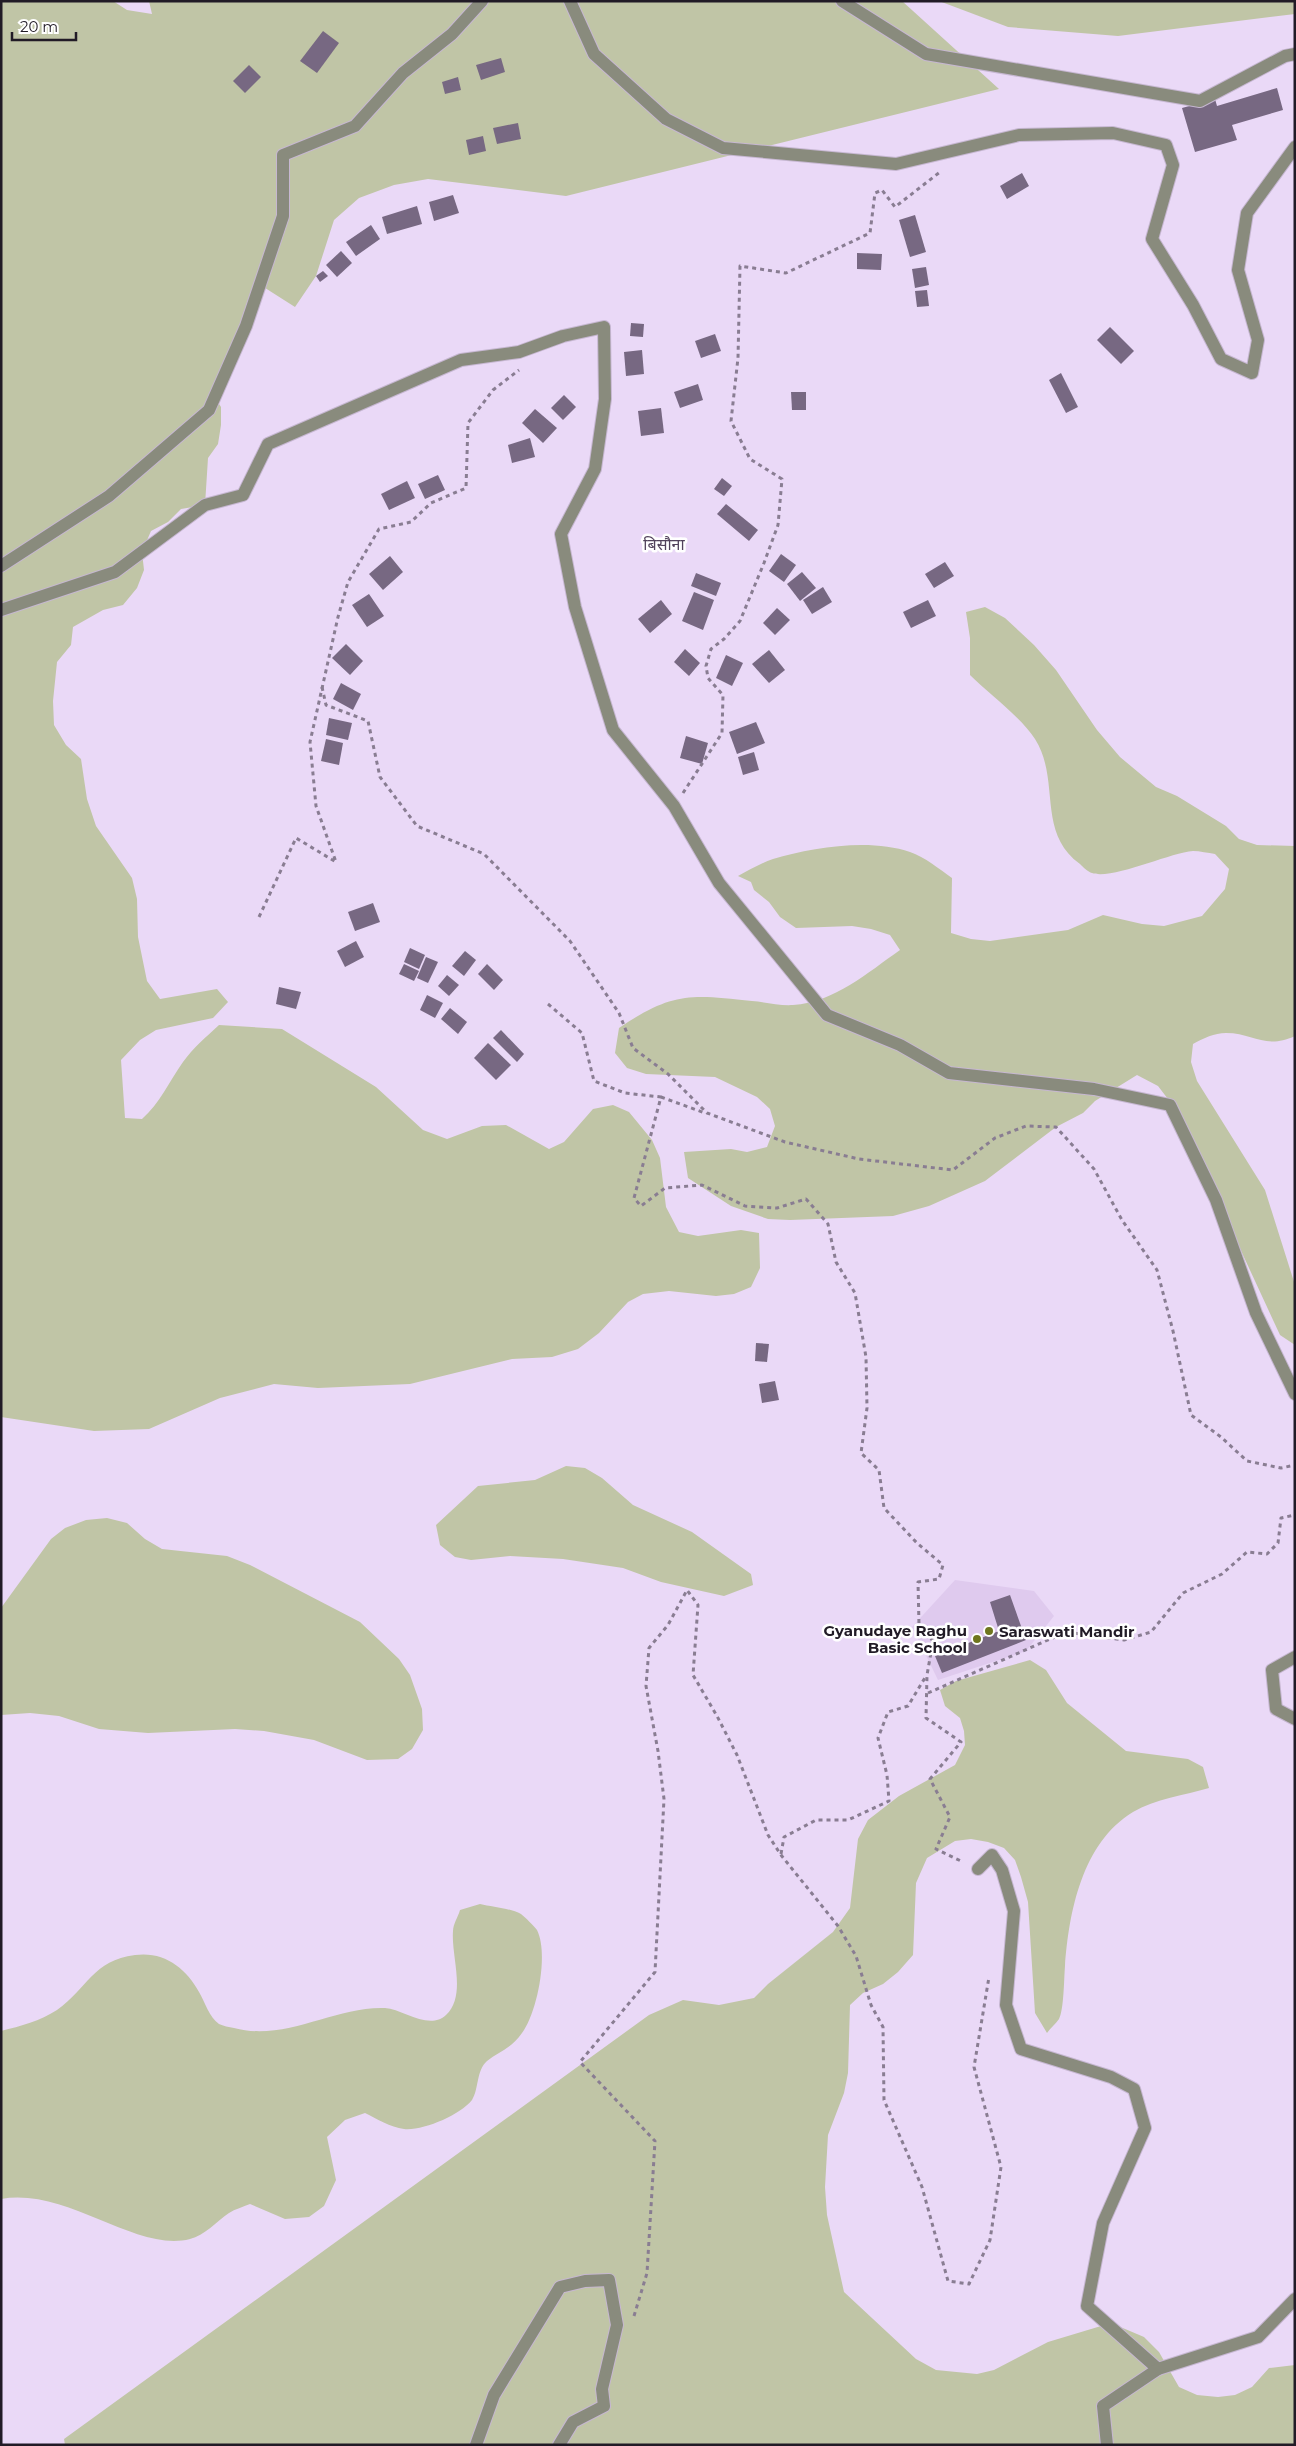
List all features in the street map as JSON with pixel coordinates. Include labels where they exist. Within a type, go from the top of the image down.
[{"type":"street","points":[[1,566],[109,496],[209,410],[246,326],[283,216],[284,156],[355,126],[403,73],[452,34],[482,1]]},
{"type":"street","points":[[570,1],[594,54],[666,119],[722,148],[896,164],[1019,135],[1113,133],[1166,145],[1173,165],[1152,239],[1193,306],[1221,359],[1252,373],[1258,340],[1238,270],[1247,213],[1295,147]]},
{"type":"street","points":[[842,1],[926,54],[1200,101],[1285,56],[1295,54]]},
{"type":"street","points":[[1,610],[115,572],[205,505],[243,495],[268,444],[461,360],[519,352],[562,336],[604,327],[605,399],[595,469],[561,534],[575,607],[613,730],[674,806],[719,883],[826,1015],[900,1045],[949,1073],[1094,1089],[1170,1105],[1216,1200],[1256,1313],[1295,1394]]},
{"type":"street","points":[[1295,1657],[1272,1670],[1276,1709],[1295,1719]]},
{"type":"street","points":[[978,1869],[992,1855],[1002,1870],[1014,1911],[1006,2005],[1021,2049],[1111,2076],[1134,2090],[1144,2128],[1104,2223],[1087,2306],[1158,2369]]},
{"type":"street","points":[[476,2445],[494,2395],[560,2287],[585,2281],[609,2280],[617,2325],[602,2390],[604,2406],[573,2422],[559,2445]]},
{"type":"street","points":[[1107,2445],[1103,2406],[1158,2369],[1258,2337],[1295,2299]]},
{"type":"path","points":[[674,806],[722,733],[722,695],[708,678],[706,666],[711,649],[724,639],[740,621],[778,524],[782,479],[750,459],[731,421],[739,338],[738,278],[740,266],[786,273],[851,244],[870,233],[875,193],[882,190],[895,207],[944,168]]},
{"type":"path","points":[[259,917],[296,838],[336,862],[316,806],[310,742],[348,582],[379,529],[411,522],[431,503],[466,488],[468,423],[493,390],[524,366]]},
{"type":"path","points":[[322,687],[326,705],[368,721],[380,777],[417,826],[484,854],[570,941],[619,1013],[633,1048],[668,1074],[707,1114]]},
{"type":"path","points":[[548,1004],[582,1033],[594,1081],[625,1093],[662,1097],[785,1142],[859,1159],[953,1170],[995,1138],[1026,1126],[1056,1127],[1094,1170],[1122,1220],[1157,1270],[1173,1331],[1191,1415],[1221,1437],[1247,1461],[1281,1468],[1295,1466]]},
{"type":"path","points":[[662,1097],[634,1198],[641,1206],[665,1188],[702,1186],[745,1206],[777,1208],[806,1199],[828,1224],[836,1262],[855,1293],[866,1357],[868,1408],[861,1453],[879,1470],[884,1508],[917,1543],[943,1565],[939,1579],[918,1582],[919,1625],[933,1641],[927,1675],[926,1718],[961,1742],[930,1779],[950,1817],[936,1849],[978,1869]]},
{"type":"path","points":[[928,1693],[1066,1632],[1124,1640],[1151,1632],[1183,1593],[1222,1574],[1247,1552],[1267,1554],[1278,1543],[1280,1518],[1295,1515]]},
{"type":"path","points":[[633,2320],[647,2274],[655,2140],[580,2062],[655,1972],[664,1799],[658,1751],[646,1686],[649,1648],[668,1625],[687,1590],[698,1605],[693,1675],[718,1716],[737,1755],[768,1835],[781,1855],[838,1926],[856,1956],[871,2005],[883,2027],[884,2100],[922,2187],[948,2281],[969,2284],[990,2240],[1001,2167],[974,2067],[990,1975]]},
{"type":"path","points":[[781,1855],[784,1837],[816,1820],[848,1820],[889,1801],[888,1775],[878,1738],[888,1712],[908,1706],[927,1675]]},
{"type":"shaded area","name":"Gyanudaye Raghu Basic School","points":[[955,1580],[1034,1591],[1054,1616],[1026,1651],[938,1680],[912,1627]]},
{"type":"green space","points":[[1,1],[113,1],[127,10],[152,14],[149,1],[902,1],[999,89],[566,196],[428,179],[394,185],[359,198],[334,220],[316,276],[295,307],[262,286],[214,396],[221,407],[221,425],[218,444],[208,458],[205,505],[181,509],[168,522],[151,531],[142,552],[144,570],[137,588],[123,605],[103,610],[73,627],[71,645],[57,662],[53,701],[54,725],[66,745],[81,759],[87,799],[96,826],[132,878],[137,899],[138,937],[147,981],[160,999],[217,989],[228,1002],[213,1018],[156,1030],[140,1040],[121,1060],[125,1118],[142,1119],[159,1099],[187,1057],[219,1025],[282,1029],[376,1087],[423,1130],[447,1139],[482,1126],[506,1125],[549,1149],[564,1142],[593,1109],[613,1105],[629,1112],[652,1140],[660,1158],[666,1207],[679,1232],[698,1236],[741,1230],[759,1233],[760,1268],[751,1287],[734,1294],[716,1296],[669,1291],[643,1294],[628,1302],[599,1333],[578,1349],[552,1357],[512,1359],[410,1384],[318,1388],[274,1384],[220,1398],[149,1429],[94,1431],[1,1417]]},
{"type":"green space","points":[[939,1],[1295,1],[1295,14],[1118,36],[1008,27]]},
{"type":"green space","points":[[985,607],[1005,618],[1034,645],[1056,670],[1097,730],[1120,757],[1156,787],[1177,796],[1226,826],[1239,839],[1257,845],[1295,846],[1295,1036],[1285,1040],[1267,1041],[1236,1034],[1222,1033],[1213,1035],[1193,1044],[1191,1062],[1197,1081],[1265,1190],[1295,1285],[1295,1345],[1280,1335],[1212,1188],[1184,1120],[1158,1086],[1137,1075],[1095,1101],[1083,1113],[1056,1127],[985,1181],[929,1206],[893,1216],[790,1220],[768,1219],[731,1206],[688,1178],[684,1152],[731,1149],[747,1152],[767,1147],[775,1126],[770,1109],[757,1097],[715,1077],[646,1074],[627,1068],[615,1053],[619,1028],[637,1016],[668,1002],[682,998],[713,997],[783,1005],[808,1003],[850,985],[900,950],[890,935],[871,929],[852,926],[796,928],[780,917],[769,902],[754,890],[751,882],[738,876],[773,859],[823,848],[860,845],[895,848],[916,854],[952,878],[951,933],[971,939],[990,941],[1068,930],[1103,915],[1142,924],[1164,926],[1202,916],[1225,889],[1229,869],[1215,854],[1193,851],[1126,870],[1101,874],[1089,872],[1066,851],[1058,837],[1053,821],[1047,771],[1043,755],[1035,739],[1013,714],[970,675],[970,638],[966,612]]},
{"type":"green space","points":[[566,1466],[585,1468],[602,1478],[633,1505],[692,1532],[751,1574],[753,1585],[724,1596],[661,1582],[623,1568],[563,1559],[510,1556],[471,1560],[455,1557],[440,1545],[436,1525],[478,1486],[535,1480]]},
{"type":"green space","points":[[107,1518],[127,1523],[145,1539],[162,1549],[227,1556],[250,1565],[360,1622],[399,1659],[410,1675],[422,1709],[423,1730],[412,1749],[398,1759],[367,1760],[314,1740],[264,1731],[235,1729],[148,1733],[99,1729],[59,1716],[30,1713],[1,1715],[1,1608],[51,1539],[65,1528],[86,1520]]},
{"type":"green space","points":[[1030,1660],[1046,1670],[1067,1703],[1126,1751],[1188,1759],[1203,1767],[1209,1788],[1160,1801],[1133,1812],[1116,1825],[1101,1842],[1081,1880],[1070,1924],[1061,2015],[1047,2033],[1035,2013],[1028,1902],[1015,1860],[1004,1848],[988,1842],[971,1839],[955,1841],[927,1858],[916,1883],[913,1955],[898,1972],[883,1984],[863,1993],[850,2005],[848,2073],[844,2093],[828,2135],[825,2187],[827,2215],[844,2292],[916,2359],[936,2370],[977,2374],[994,2370],[1048,2342],[1111,2323],[1144,2337],[1159,2352],[1179,2387],[1197,2395],[1218,2397],[1235,2395],[1252,2387],[1269,2368],[1295,2365],[1295,2445],[65,2445],[64,2439],[649,2015],[683,2000],[719,2005],[754,1998],[768,1984],[833,1932],[850,1908],[858,1839],[868,1820],[899,1796],[955,1765],[965,1745],[964,1731],[960,1718],[945,1706],[940,1690],[956,1681]]},
{"type":"green space","points":[[480,1904],[517,1912],[523,1915],[537,1930],[542,1953],[540,1983],[537,1998],[527,2024],[514,2043],[483,2065],[472,2100],[459,2111],[441,2121],[431,2125],[404,2129],[365,2113],[345,2120],[327,2137],[336,2180],[324,2206],[309,2217],[285,2219],[250,2204],[229,2213],[205,2232],[195,2237],[169,2241],[147,2237],[51,2202],[26,2198],[1,2199],[1,2031],[51,2014],[67,2002],[92,1976],[109,1963],[121,1958],[146,1954],[173,1963],[194,1983],[216,2021],[221,2025],[234,2028],[253,2031],[272,2030],[291,2027],[347,2012],[385,2008],[432,2021],[446,2015],[456,1997],[457,1975],[453,1931],[460,1910]]},
{"type":"building","points":[[323,31],[339,43],[317,73],[300,61]]},
{"type":"building","points":[[501,58],[505,72],[481,80],[476,65]]},
{"type":"building","points":[[249,65],[261,77],[245,93],[233,81]]},
{"type":"building","points":[[458,77],[461,90],[445,94],[442,82]]},
{"type":"building","points":[[1277,88],[1283,110],[1232,125],[1237,140],[1195,152],[1182,108],[1215,99],[1217,106]]},
{"type":"building","points":[[518,123],[521,139],[497,144],[493,128]]},
{"type":"building","points":[[483,136],[486,151],[469,155],[466,140]]},
{"type":"building","points":[[1022,173],[1029,186],[1007,199],[1000,186]]},
{"type":"building","points":[[453,195],[459,213],[434,221],[429,202]]},
{"type":"building","points":[[417,206],[422,224],[387,234],[382,217]]},
{"type":"building","points":[[915,215],[926,252],[910,257],[899,220]]},
{"type":"building","points":[[371,225],[380,239],[356,256],[346,242]]},
{"type":"building","points":[[341,251],[352,263],[337,277],[326,265]]},
{"type":"building","points":[[857,253],[882,254],[881,270],[857,269]]},
{"type":"building","points":[[926,267],[929,285],[915,288],[912,269]]},
{"type":"building","points":[[323,271],[328,276],[320,282],[316,276]]},
{"type":"building","points":[[927,290],[929,306],[917,307],[915,291]]},
{"type":"building","points":[[631,323],[644,324],[643,337],[630,336]]},
{"type":"building","points":[[1110,327],[1134,351],[1121,364],[1097,340]]},
{"type":"building","points":[[715,334],[721,351],[701,358],[695,341]]},
{"type":"building","points":[[642,350],[644,374],[626,376],[624,352]]},
{"type":"building","points":[[1061,373],[1078,407],[1066,413],[1049,380]]},
{"type":"building","points":[[698,384],[703,400],[680,408],[674,392]]},
{"type":"building","points":[[791,392],[806,392],[806,410],[792,410]]},
{"type":"building","points":[[564,395],[576,407],[563,420],[551,408]]},
{"type":"building","points":[[661,408],[664,433],[641,436],[638,411]]},
{"type":"building","points":[[535,409],[557,428],[543,443],[522,423]]},
{"type":"building","points":[[530,438],[535,457],[512,463],[508,445]]},
{"type":"building","points":[[438,475],[445,490],[425,499],[418,484]]},
{"type":"building","points":[[722,478],[732,486],[724,496],[714,489]]},
{"type":"building","points":[[407,481],[415,498],[389,510],[381,494]]},
{"type":"building","points":[[726,504],[758,530],[749,541],[717,514]]},
{"type":"building","points":[[781,554],[796,565],[784,582],[769,571]]},
{"type":"building","points":[[390,556],[403,572],[383,590],[369,574]]},
{"type":"building","points":[[945,562],[954,576],[934,588],[925,574]]},
{"type":"building","points":[[802,572],[816,588],[800,601],[787,584]]},
{"type":"building","points":[[696,573],[721,583],[716,596],[691,586]]},
{"type":"building","points":[[823,587],[832,602],[812,614],[803,600]]},
{"type":"building","points":[[694,592],[714,600],[703,630],[682,621]]},
{"type":"building","points":[[369,594],[384,616],[367,627],[352,605]]},
{"type":"building","points":[[661,600],[672,614],[650,633],[638,619]]},
{"type":"building","points":[[928,600],[936,616],[911,628],[903,612]]},
{"type":"building","points":[[777,608],[790,620],[775,635],[763,623]]},
{"type":"building","points":[[346,644],[363,661],[350,675],[332,658]]},
{"type":"building","points":[[685,649],[700,663],[689,676],[674,662]]},
{"type":"building","points":[[769,650],[785,670],[769,683],[752,664]]},
{"type":"building","points":[[726,655],[743,663],[732,686],[716,678]]},
{"type":"building","points":[[341,683],[361,694],[353,710],[333,699]]},
{"type":"building","points":[[329,718],[352,723],[348,740],[326,735]]},
{"type":"building","points":[[756,722],[765,743],[737,754],[729,732]]},
{"type":"building","points":[[686,736],[708,743],[702,764],[680,758]]},
{"type":"building","points":[[326,739],[343,743],[339,765],[321,761]]},
{"type":"building","points":[[754,752],[759,770],[743,775],[738,757]]},
{"type":"building","points":[[373,903],[380,922],[355,931],[348,912]]},
{"type":"building","points":[[356,941],[364,957],[345,967],[337,951]]},
{"type":"building","points":[[410,948],[425,955],[419,969],[404,962]]},
{"type":"building","points":[[465,951],[476,960],[464,976],[452,966]]},
{"type":"building","points":[[426,957],[438,962],[428,983],[417,978]]},
{"type":"building","points":[[404,964],[419,971],[414,981],[399,974]]},
{"type":"building","points":[[487,964],[503,980],[494,990],[478,974]]},
{"type":"building","points":[[447,975],[459,985],[449,996],[438,986]]},
{"type":"building","points":[[279,987],[301,992],[296,1009],[276,1004]]},
{"type":"building","points":[[427,995],[443,1003],[435,1018],[420,1010]]},
{"type":"building","points":[[450,1008],[467,1022],[458,1034],[441,1019]]},
{"type":"building","points":[[501,1030],[524,1054],[517,1062],[493,1038]]},
{"type":"building","points":[[488,1043],[511,1065],[496,1080],[474,1058]]},
{"type":"building","points":[[756,1343],[769,1344],[767,1362],[755,1361]]},
{"type":"building","points":[[775,1381],[779,1400],[762,1403],[759,1384]]},
{"type":"building","points":[[1010,1595],[1026,1640],[942,1673],[935,1656],[999,1631],[990,1602]]},
{"type":"place","name":"Saraswati Mandir","points":[[989,1631]]},
{"type":"place","name":"Gyanudaye Raghu Basic School","points":[[977,1639]]},
{"type":"district","name":"बिसौना","points":[[664,544]]}]
